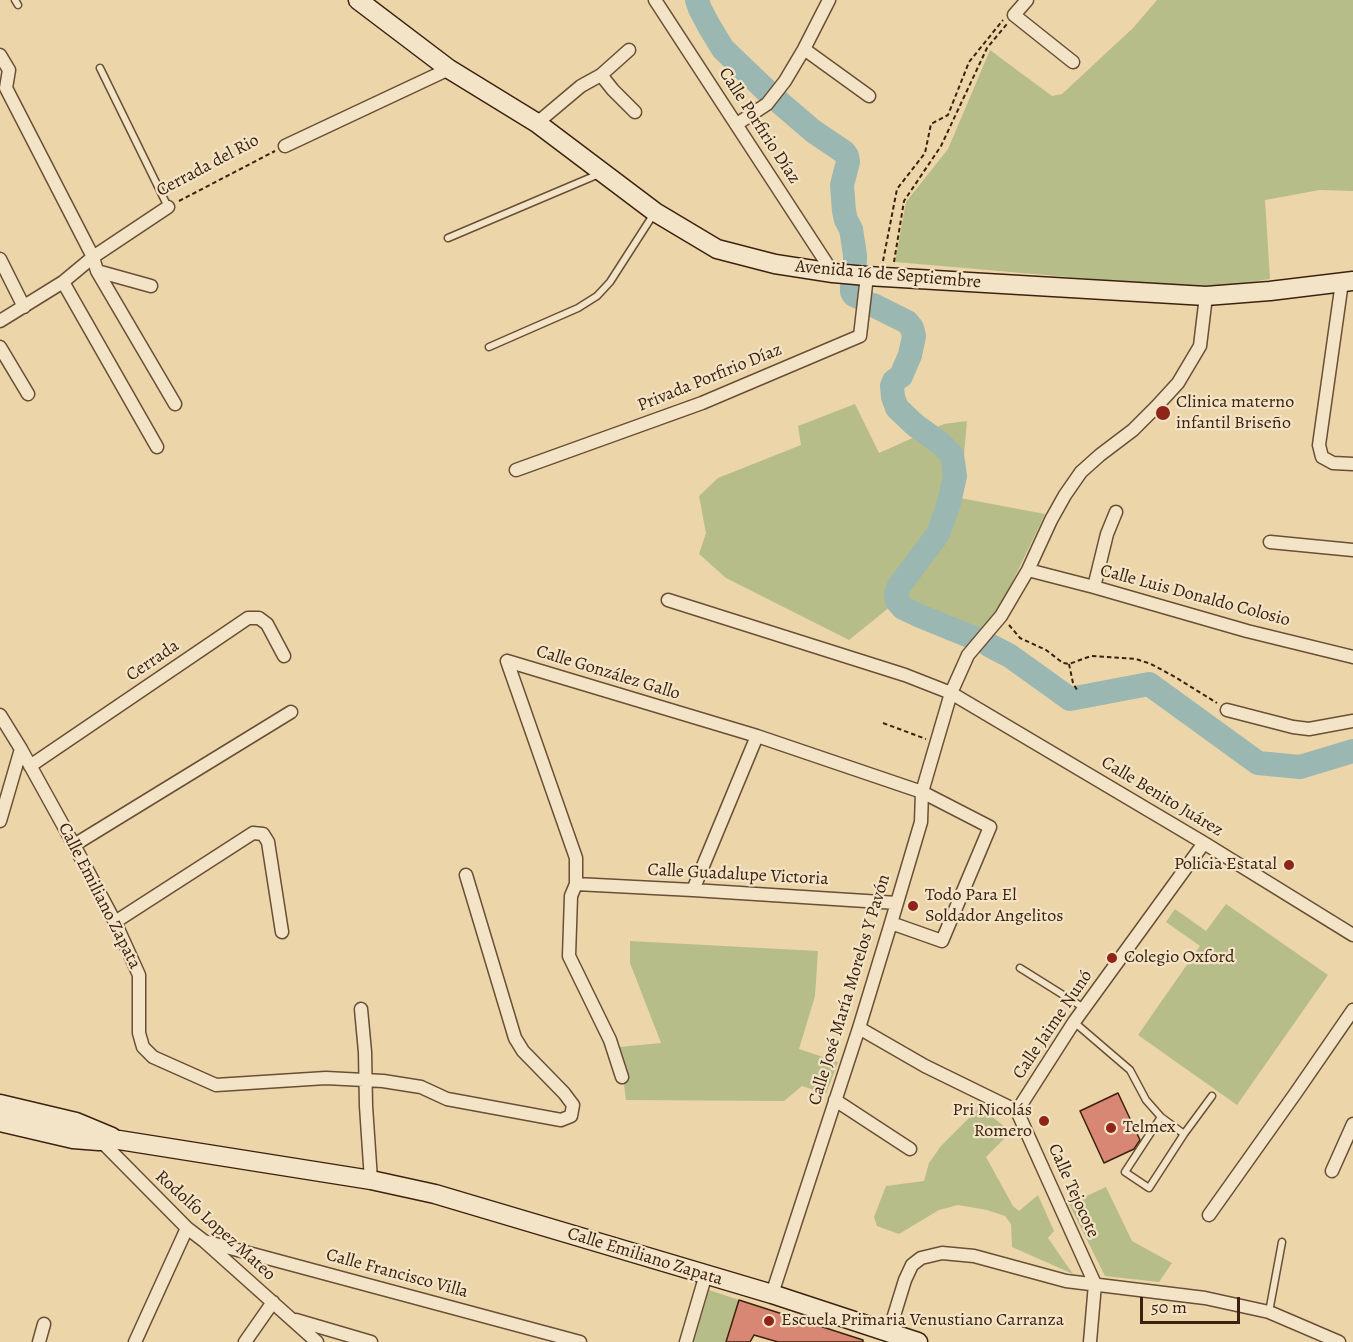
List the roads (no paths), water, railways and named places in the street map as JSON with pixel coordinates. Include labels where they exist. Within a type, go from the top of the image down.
[{"type":"main road","name":"Avenida 16 de Septiembre","points":[[358,0],[449,69],[537,123],[655,212],[717,249],[776,264],[833,273],[1206,296],[1348,282]]},
{"type":"main road","name":"Calle Emiliano Zapata","points":[[0,1104],[76,1122],[98,1136]]},
{"type":"main road","name":"Calle Emiliano Zapata","points":[[0,1122],[73,1139],[98,1136],[371,1180],[435,1194],[706,1274],[918,1342]]},
{"type":"street","name":"Calle Porfirio Díaz","points":[[655,0],[833,273]]},
{"type":"street","points":[[737,124],[767,104],[804,49],[829,0]]},
{"type":"street","points":[[1027,0],[1014,15],[1073,62]]},
{"type":"street","points":[[804,49],[868,96]]},
{"type":"street","points":[[537,123],[581,86],[601,75],[629,50]]},
{"type":"street","points":[[0,55],[9,70],[6,88],[93,257],[97,271],[175,404]]},
{"type":"street","name":"Cerrada del Rio","points":[[285,146],[449,69]]},
{"type":"street","points":[[601,75],[635,112]]},
{"type":"street","name":"Cerrada del Rio","points":[[0,321],[63,282],[93,257],[168,207]]},
{"type":"street","points":[[0,259],[24,307]]},
{"type":"street","points":[[97,271],[151,286]]},
{"type":"street","name":"Privada Porfirio Díaz","points":[[516,470],[702,403],[860,336],[880,277]]},
{"type":"street","points":[[63,282],[157,447]]},
{"type":"street","points":[[1348,282],[1319,445],[1322,457],[1333,463],[1353,464]]},
{"type":"street","points":[[951,693],[968,655],[1000,616],[1028,570],[1060,503],[1081,472],[1133,430],[1178,383],[1200,346],[1206,296]]},
{"type":"street","points":[[0,346],[28,394]]},
{"type":"street","points":[[1094,587],[1107,534],[1116,512]]},
{"type":"street","points":[[1270,542],[1353,550]]},
{"type":"street","name":"Calle Luis Donaldo Colosio","points":[[1028,570],[1247,631],[1353,657]]},
{"type":"street","name":"Calle Benito Juárez","points":[[668,600],[905,675],[951,693],[1204,843],[1353,935]]},
{"type":"street","name":"Cerrada","points":[[30,766],[248,618],[259,618],[267,624],[284,656]]},
{"type":"street","name":"Calle González Gallo","points":[[576,884],[576,858],[507,662],[757,736],[922,792],[990,827],[942,941],[891,923]]},
{"type":"street","name":"Calle José María Morelos Y Pavón","points":[[771,1294],[859,1028],[897,903],[921,822],[922,792],[951,693]]},
{"type":"street","points":[[1227,710],[1309,729],[1353,721]]},
{"type":"street","points":[[74,845],[291,712]]},
{"type":"street","name":"Calle Emiliano Zapata","points":[[0,715],[74,845],[140,975],[139,1033],[143,1047],[153,1057],[216,1085],[326,1078],[383,1081],[421,1087],[447,1098],[561,1120],[571,1116],[573,1105],[523,1051],[515,1038],[466,875]]},
{"type":"street","points":[[693,890],[757,736]]},
{"type":"street","points":[[0,821],[21,749]]},
{"type":"street","points":[[115,922],[253,833],[263,834],[268,842],[282,932]]},
{"type":"street","name":"Calle Jaime Nunó","points":[[1017,1111],[1074,1022],[1204,843]]},
{"type":"street","points":[[576,884],[571,896],[569,956],[610,1040],[622,1077]]},
{"type":"street","name":"Calle Guadalupe Victoria","points":[[576,884],[897,903]]},
{"type":"street","points":[[361,1010],[371,1180]]},
{"type":"street","points":[[1209,1215],[1353,1010]]},
{"type":"street","points":[[859,1028],[925,1066],[1017,1111]]},
{"type":"street","points":[[835,1100],[910,1149]]},
{"type":"street","name":"Calle Tejocote","points":[[1017,1111],[1095,1284]]},
{"type":"street","points":[[1332,1171],[1353,1124]]},
{"type":"street","name":"Rodolfo Lopez Mateo","points":[[98,1136],[188,1228],[317,1342]]},
{"type":"street","points":[[135,1342],[188,1228]]},
{"type":"street","name":"Calle Francisco Villa","points":[[204,1241],[580,1342]]},
{"type":"street","points":[[889,1332],[912,1265],[921,1258],[942,1252],[974,1256],[1066,1281],[1205,1298],[1269,1312],[1339,1342]]},
{"type":"street","points":[[686,1342],[706,1274]]},
{"type":"street","points":[[1090,1342],[1095,1284]]},
{"type":"street","points":[[245,1342],[273,1302]]},
{"type":"street","points":[[292,1319],[371,1342]]},
{"type":"street","points":[[39,1342],[44,1324]]},
{"type":"lane","points":[[100,68],[168,207]]},
{"type":"lane","points":[[448,238],[603,173]]},
{"type":"lane","points":[[489,347],[578,308],[597,296],[610,282],[655,212]]},
{"type":"lane","points":[[1020,968],[1084,1008]]},
{"type":"lane","points":[[1074,1022],[1130,1070],[1146,1100],[1161,1117],[1184,1134]]},
{"type":"lane","points":[[1161,1117],[1125,1172],[1149,1188],[1212,1096]]},
{"type":"lane","points":[[1269,1312],[1282,1242]]},
{"type":"waterway","points":[[697,0],[723,49],[770,94]]},
{"type":"waterway","points":[[778,101],[847,156],[848,162],[842,185],[844,211],[851,229],[855,261]]},
{"type":"waterway","points":[[852,287],[854,295],[863,299]]},
{"type":"waterway","points":[[873,305],[907,322],[912,328],[914,336],[910,355],[901,376],[894,381],[893,397],[897,408],[952,455],[955,476],[949,503],[938,534],[899,586],[896,594],[897,601],[903,608],[974,638]]},
{"type":"waterway","points":[[989,645],[1010,656],[1070,699],[1149,684],[1258,763],[1300,767],[1353,751]]},
{"type":"place","name":"Clinica materno infantil Briseño","points":[[1163,413]]},
{"type":"place","name":"Policia Estatal","points":[[1289,865]]},
{"type":"place","name":"Todo Para El Soldador Angelitos","points":[[913,906]]},
{"type":"place","name":"Colegio Oxford","points":[[1112,958]]},
{"type":"place","name":"Pri Nicolás Romero","points":[[1044,1121]]},
{"type":"place","name":"Telmex","points":[[1111,1128]]},
{"type":"place","name":"Escuela Primaria Venustiano Carranza","points":[[769,1321]]}]
